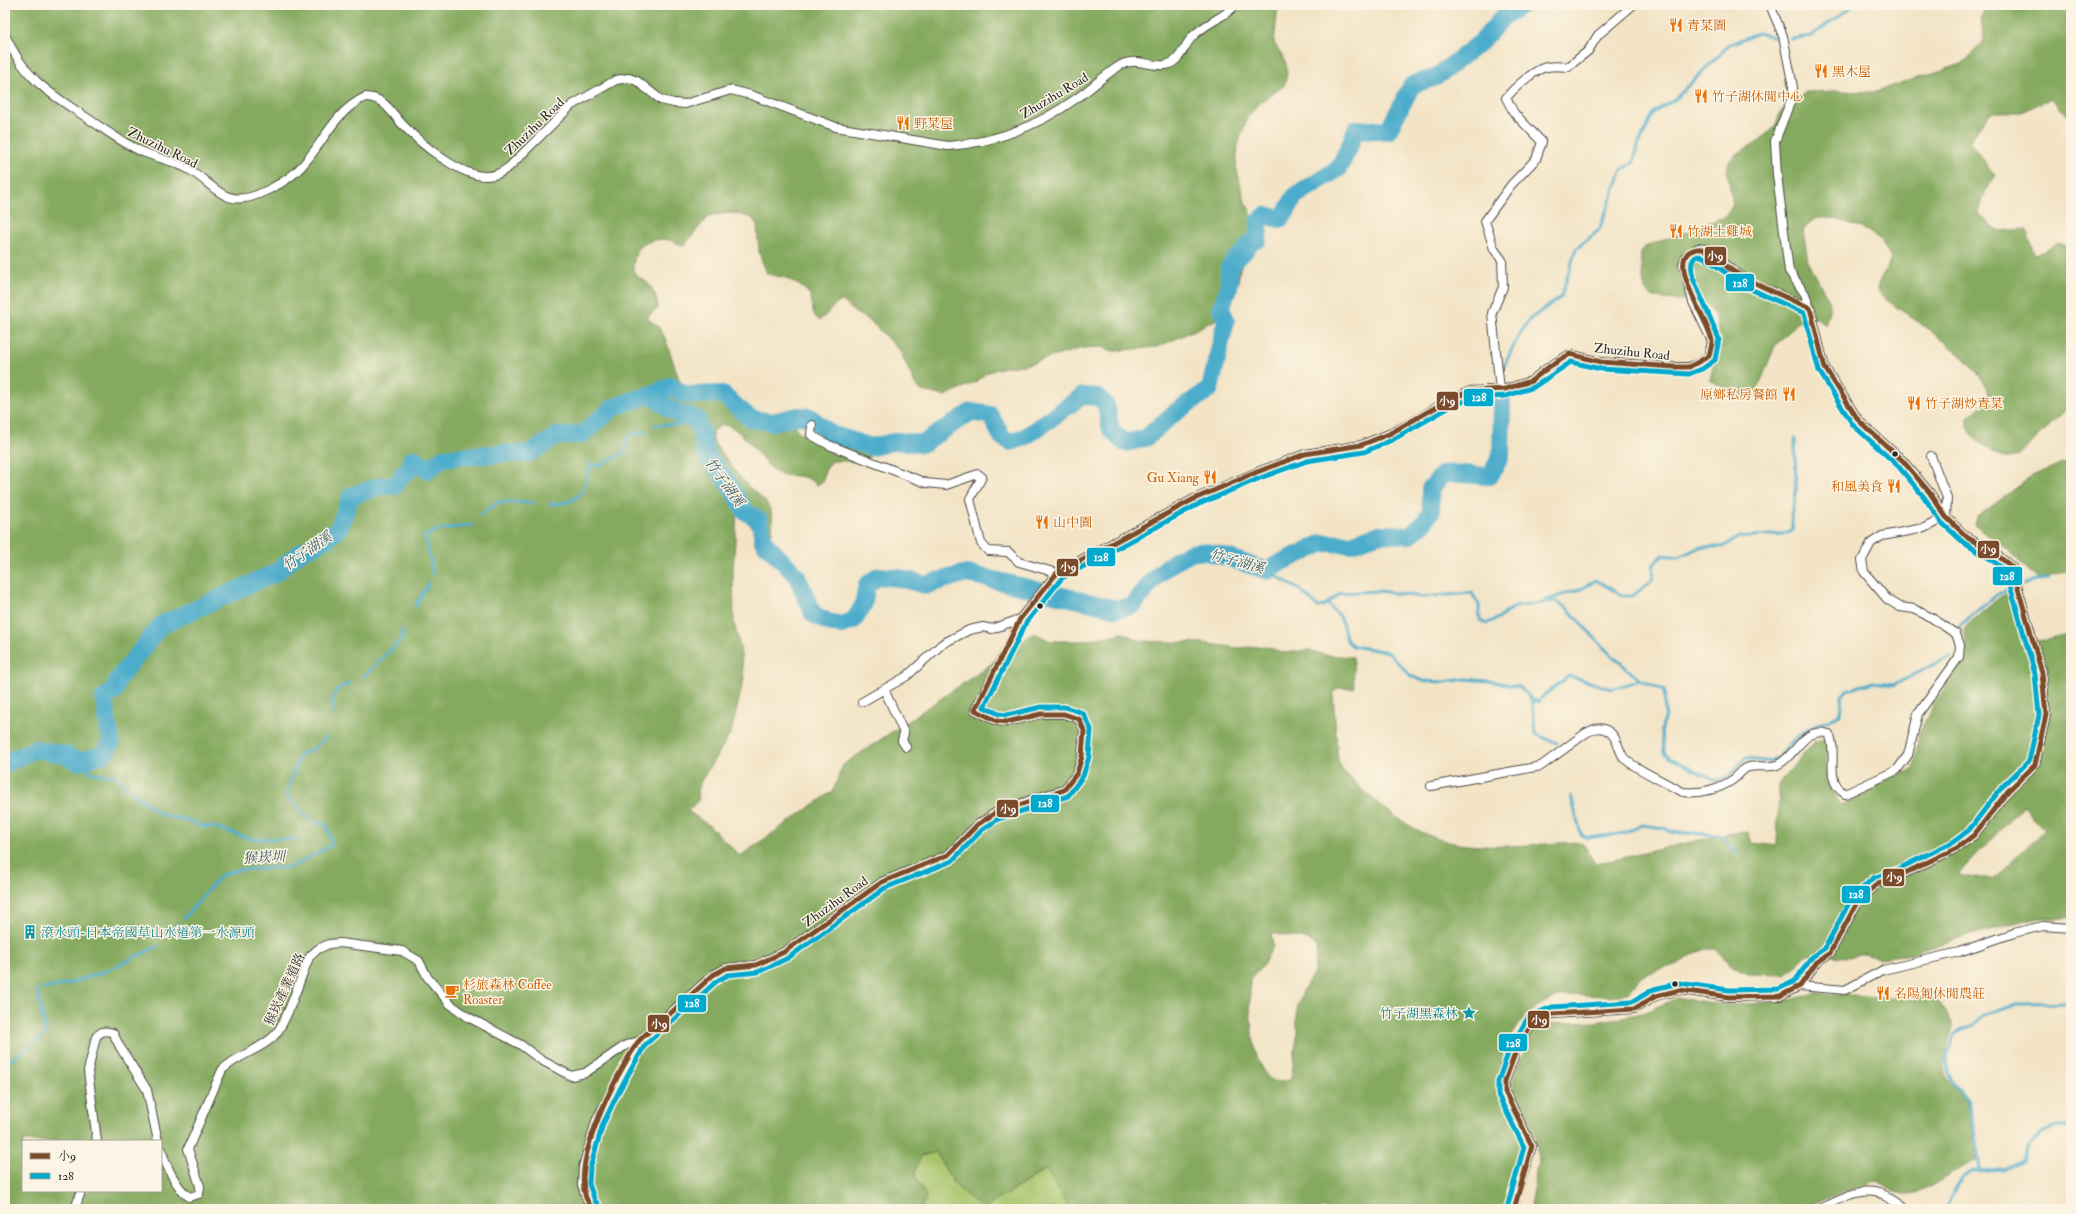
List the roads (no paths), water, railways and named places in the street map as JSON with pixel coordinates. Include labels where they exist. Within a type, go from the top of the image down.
[{"type":"street","name":"Zhuzihu Road","points":[[5,35],[11,49],[36,82],[54,97],[110,134],[142,152],[189,169],[212,189],[232,199],[245,198],[260,194],[296,172],[343,112],[364,97],[380,99],[389,107],[402,124],[439,155],[475,175],[488,176],[500,174],[572,105],[616,80],[629,78],[637,81],[662,100],[674,103],[686,104],[731,90],[751,95],[836,127],[948,146],[966,144],[1001,137],[1036,124],[1077,99],[1121,65],[1132,61],[1165,65],[1177,59],[1192,37],[1236,5]]},
{"type":"street","points":[[1500,390],[1492,313],[1503,287],[1502,260],[1494,249],[1485,220],[1511,185],[1536,159],[1542,142],[1514,113],[1506,98],[1513,90],[1542,68],[1554,66],[1568,67],[1588,51],[1598,35],[1633,5]]},
{"type":"street","points":[[1514,1209],[1516,1197],[1532,1146],[1505,1092],[1505,1081],[1516,1051],[1533,1022],[1553,1014],[1634,1009],[1656,996],[1680,990],[1729,996],[1780,996],[1800,986],[1817,962],[1830,953],[1857,903],[1878,883],[1901,875],[1957,848],[1974,835],[2008,791],[2035,765],[2046,715],[2042,673],[2012,567],[1993,552],[1968,538],[1946,517],[1930,493],[1903,461],[1859,422],[1825,368],[1810,308],[1805,294],[1789,270],[1785,248],[1776,141],[1793,95],[1793,87],[1783,36],[1770,5]]},
{"type":"street","name":"Zhuzihu Road","points":[[593,1209],[589,1205],[582,1185],[583,1167],[596,1121],[639,1041],[713,975],[726,968],[756,964],[784,952],[882,882],[948,855],[977,825],[995,813],[1039,797],[1064,790],[1077,773],[1082,756],[1084,730],[1078,719],[1064,714],[1041,714],[1007,722],[997,721],[975,710],[1011,640],[1020,619],[1057,572],[1194,500],[1257,472],[1305,454],[1362,445],[1414,421],[1445,402],[1470,391],[1500,390],[1531,381],[1550,366],[1570,354],[1601,362],[1675,367],[1689,367],[1699,363],[1709,356],[1712,340],[1693,302],[1683,264],[1686,256],[1698,248],[1707,249],[1729,268],[1752,283],[1810,308]]},
{"type":"street","points":[[812,425],[811,435],[829,445],[926,483],[946,485],[978,474],[982,477],[970,499],[981,543],[988,551],[1008,552],[1019,562],[1057,572]]},
{"type":"street","points":[[1931,456],[1947,498],[1946,517]]},
{"type":"street","points":[[1431,786],[1541,766],[1593,729],[1607,730],[1612,735],[1624,758],[1683,792],[1693,793],[1726,785],[1748,767],[1776,766],[1787,759],[1811,734],[1821,731],[1829,734],[1833,742],[1833,782],[1838,789],[1845,794],[1898,770],[1908,755],[1918,714],[1959,657],[1960,645],[1956,634],[1932,618],[1914,609],[1900,607],[1887,599],[1864,572],[1862,560],[1871,543],[1882,536],[1924,528],[1946,517]]},
{"type":"street","points":[[862,702],[907,676],[937,648],[949,640],[969,630],[983,627],[992,629],[1020,619]]},
{"type":"street","points":[[884,689],[904,733],[902,740],[906,747]]},
{"type":"street","points":[[1800,986],[1845,990],[1884,970],[1959,952],[2014,933],[2043,926],[2071,928]]},
{"type":"street","name":"猴崁產業道路","points":[[162,1153],[164,1160],[184,1193],[190,1197],[199,1194],[200,1186],[188,1149],[222,1070],[229,1063],[274,1036],[285,1017],[310,956],[318,949],[329,944],[402,951],[419,961],[428,978],[450,1004],[468,1017],[521,1045],[541,1060],[571,1076],[586,1073],[626,1045],[639,1041]]},
{"type":"street","points":[[97,1140],[88,1071],[96,1037],[99,1033],[107,1031],[113,1033],[147,1090],[158,1140]]},
{"type":"street","points":[[1818,1209],[1841,1198],[1872,1190],[1885,1193],[1906,1209]]},
{"type":"street","points":[[75,1209],[80,1192]]},
{"type":"waterway","points":[[649,395],[671,386],[685,395],[722,394],[751,419],[772,422],[798,416],[810,417],[831,434],[872,447],[897,441],[922,444],[971,412],[990,415],[1002,437],[1011,442],[1025,437],[1082,396],[1098,397],[1106,405],[1111,430],[1125,443],[1146,438],[1173,414],[1210,389],[1226,320],[1221,308],[1229,287],[1229,269],[1234,260],[1243,253],[1250,243],[1258,239],[1259,221],[1266,215],[1280,219],[1285,214],[1295,196],[1338,169],[1348,150],[1356,129],[1388,131],[1412,85],[1436,77],[1481,42],[1504,16],[1522,5]]},
{"type":"waterway","points":[[1791,39],[1811,36],[1854,5]]},
{"type":"waterway","points":[[1503,368],[1518,337],[1530,319],[1561,297],[1576,249],[1599,230],[1622,170],[1633,163],[1638,146],[1654,112],[1673,101],[1730,44],[1758,33],[1774,37]]},
{"type":"waterway","name":"竹子湖溪","points":[[5,764],[35,749],[66,755],[79,762],[104,754],[111,743],[104,698],[115,690],[118,679],[161,625],[277,572],[299,553],[327,539],[339,528],[351,496],[380,486],[395,486],[402,475],[410,469],[411,460],[415,459],[427,470],[443,458],[509,453],[522,454],[532,452],[557,436],[581,435],[614,407],[649,395],[676,413],[697,419],[706,454],[729,484],[745,511],[759,520],[764,542],[797,576],[813,614],[828,622],[842,625],[854,620],[863,606],[867,585],[879,576],[899,578],[926,585],[963,574],[973,575],[1117,609],[1134,605],[1155,578],[1164,570],[1184,556],[1195,552],[1221,555],[1268,571],[1284,561],[1323,543],[1351,544],[1380,534],[1410,535],[1424,523],[1431,511],[1430,489],[1443,474],[1455,473],[1490,476],[1501,456],[1502,397]]},
{"type":"waterway","name":"猴崁圳","points":[[654,425],[697,424]]},
{"type":"waterway","name":"猴崁圳","points":[[550,504],[569,502],[575,499],[583,489],[590,464],[598,466],[624,453],[628,436],[646,431]]},
{"type":"waterway","points":[[1546,600],[1582,589],[1596,580],[1623,596],[1632,596],[1646,586],[1653,578],[1654,564],[1663,555],[1679,557],[1700,547],[1723,547],[1739,537],[1783,534],[1793,530],[1791,515],[1796,494],[1795,439]]},
{"type":"waterway","name":"猴崁圳","points":[[480,515],[498,502],[534,503]]},
{"type":"waterway","name":"猴崁圳","points":[[433,574],[425,536],[437,530],[472,525]]},
{"type":"waterway","points":[[1268,571],[1300,590],[1318,607],[1324,606],[1341,593],[1379,591],[1422,597],[1472,593],[1479,605],[1480,620],[1486,624],[1500,617],[1514,607],[1555,601],[1566,607],[1606,650],[1640,680],[1664,690],[1665,714],[1661,733],[1664,751],[1670,758],[1716,780],[1728,778],[1745,758],[1760,761],[1774,760],[1802,733],[1840,714],[1842,696],[1847,690],[1874,682],[1894,685],[1951,656]]},
{"type":"waterway","points":[[2024,584],[2049,578]]},
{"type":"waterway","name":"猴崁圳","points":[[415,607],[429,583]]},
{"type":"waterway","points":[[1957,628],[1996,595],[2009,589]]},
{"type":"waterway","points":[[1327,603],[1341,618],[1347,641],[1353,646],[1388,652],[1411,676],[1423,681],[1444,682],[1466,679],[1489,681],[1520,687],[1532,700],[1535,734],[1557,743]]},
{"type":"waterway","name":"猴崁圳","points":[[363,677],[403,638],[402,630]]},
{"type":"waterway","points":[[1532,700],[1539,702],[1544,695],[1569,676],[1612,689],[1640,680]]},
{"type":"waterway","name":"猴崁圳","points":[[334,714],[332,701],[337,689],[350,683]]},
{"type":"waterway","name":"猴崁圳","points":[[184,918],[221,875],[238,870],[292,867],[332,845],[327,825],[312,822],[286,795],[300,754],[313,749],[326,737]]},
{"type":"waterway","points":[[79,762],[90,772],[104,775],[115,775],[127,789],[162,815],[191,821],[199,826],[214,827],[251,839],[298,839]]},
{"type":"waterway","points":[[1571,796],[1581,834],[1587,838],[1625,833],[1642,825],[1665,828],[1670,832],[1720,835],[1738,854]]},
{"type":"waterway","name":"猴崁圳","points":[[43,989],[68,984],[106,971],[158,946]]},
{"type":"waterway","name":"猴崁圳","points":[[5,1064],[46,1034],[37,990]]},
{"type":"waterway","points":[[1980,1171],[1976,1133],[1968,1101],[1953,1083],[1948,1073],[1946,1058],[1954,1035],[1960,1030],[1974,1025],[1982,1015],[2017,1004],[2071,1003]]},
{"type":"waterway","points":[[1946,1209],[1957,1186],[1970,1173],[1975,1171],[2006,1168],[2017,1164],[2023,1160],[2029,1146],[2042,1133],[2052,1128],[2071,1126]]},
{"type":"place","name":"青菜園","points":[[1676,25]]},
{"type":"place","name":"黑木屋","points":[[1821,71]]},
{"type":"place","name":"竹子湖休閒中心","points":[[1701,96]]},
{"type":"place","name":"野菜屋","points":[[903,123]]},
{"type":"place","name":"竹湖土雞城","points":[[1676,231]]},
{"type":"place","name":"原鄉私房餐館","points":[[1789,394]]},
{"type":"place","name":"竹子湖炒青菜","points":[[1914,403]]},
{"type":"place","name":"Gu Xiang","points":[[1210,477]]},
{"type":"place","name":"和風美食","points":[[1894,486]]},
{"type":"place","name":"山中園","points":[[1042,522]]},
{"type":"place","name":"滾水頭-日本帝國草山水道第一水源頭","points":[[30,932]]},
{"type":"place","name":"杉旅森林 Coffee Roaster","points":[[452,991]]},
{"type":"place","name":"名陽匍休閒農莊","points":[[1883,993]]},
{"type":"place","name":"竹子湖黑森林","points":[[1469,1013]]}]
